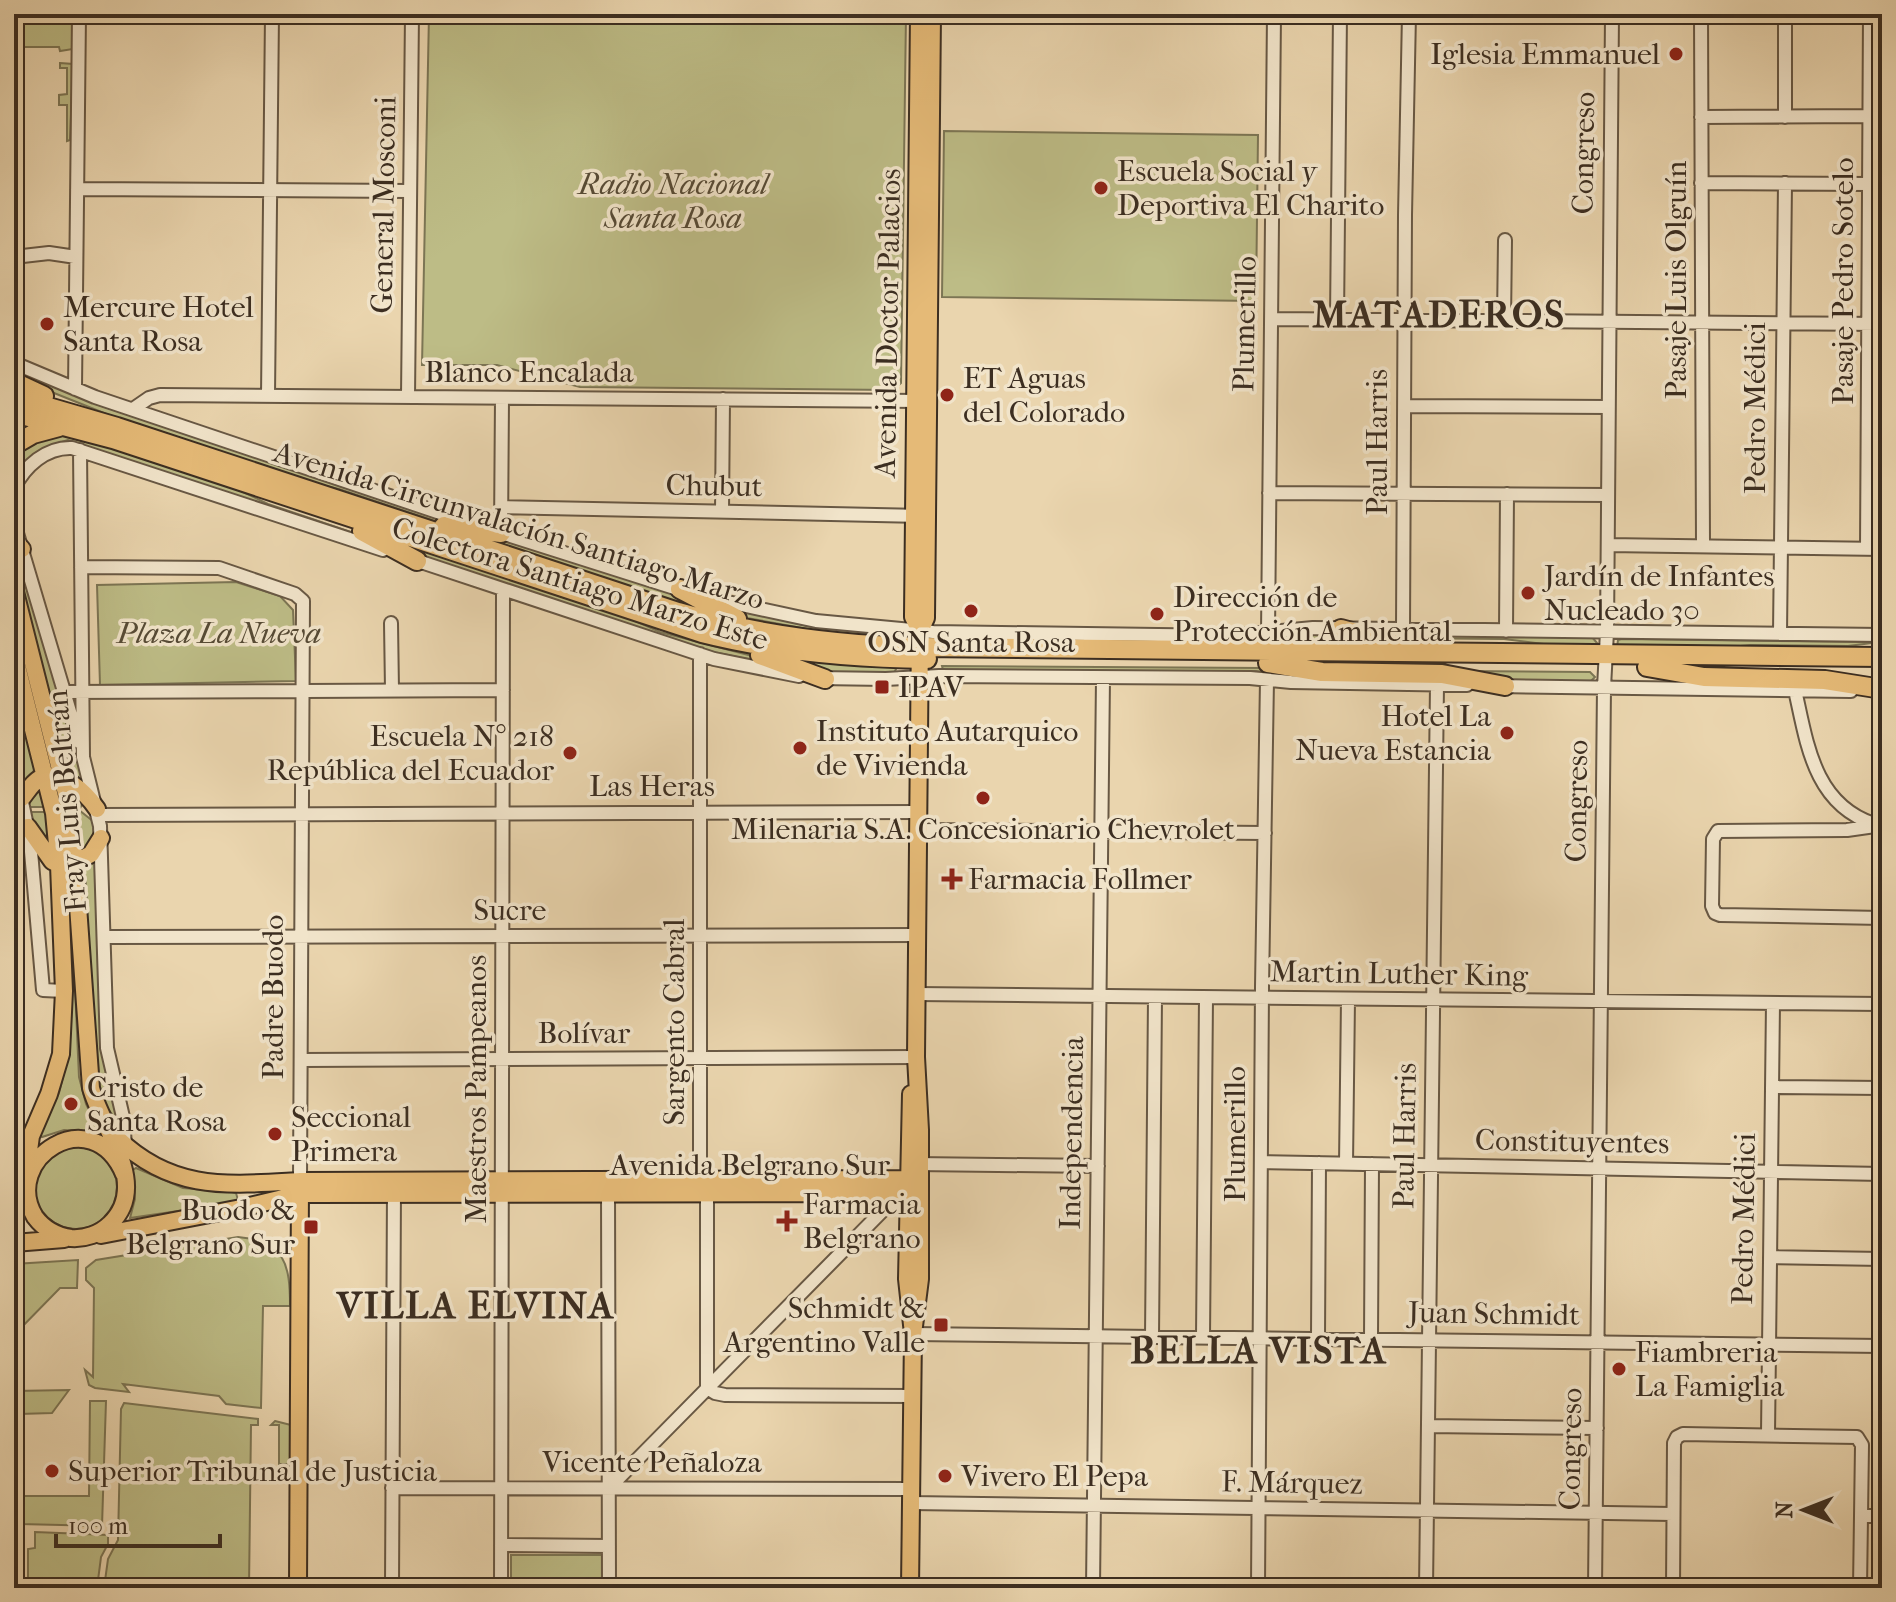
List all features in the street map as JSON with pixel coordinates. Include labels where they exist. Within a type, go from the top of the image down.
[{"type":"highway","points":[[14,382],[117,427]]},
{"type":"highway","name":"Avenida Circunvalación Santiago Marzo","points":[[14,397],[117,427],[692,616],[770,634],[920,654],[1268,671],[1712,655],[1882,657]]},
{"type":"highway","name":"Avenida Circunvalación Santiago Marzo","points":[[14,413],[71,427],[702,633],[749,644],[838,657],[920,654],[1555,654],[1647,667],[1882,669]]},
{"type":"highway","points":[[14,445],[39,431],[71,427]]},
{"type":"highway","points":[[230,478],[266,499],[366,533],[417,561]]},
{"type":"highway","points":[[285,482],[338,493],[444,526],[501,533]]},
{"type":"highway","points":[[680,589],[741,620],[877,646]]},
{"type":"highway","points":[[607,603],[660,630],[771,658],[825,679]]},
{"type":"highway","points":[[1341,629],[1391,642],[1502,644],[1555,654]]},
{"type":"highway","points":[[1712,655],[1747,649],[1882,646]]},
{"type":"highway","points":[[1647,667],[1700,677],[1825,680],[1882,690]]},
{"type":"highway","points":[[1268,671],[1438,673],[1505,686]]},
{"type":"main road","name":"Avenida Doctor Palacios","points":[[919,14],[922,401]]},
{"type":"main road","name":"Avenida Doctor Palacios","points":[[910,1588],[913,1334],[907,1286],[911,1180],[909,1111],[916,1057],[920,654],[913,617],[920,516],[932,14]]},
{"type":"main road","points":[[14,588],[64,779],[67,865],[61,1054],[49,1094],[18,1159],[32,1211],[41,1224],[62,1236],[82,1238],[107,1227],[125,1199],[122,1148],[96,1106],[89,1079],[67,865],[14,654]]},
{"type":"main road","points":[[98,812],[85,795],[64,779],[46,777],[35,781],[22,812],[50,860],[67,865],[93,852],[101,838]]},
{"type":"main road","points":[[18,1159],[56,1143],[80,1139],[96,1143],[116,1159],[124,1174]]},
{"type":"main road","points":[[26,1188],[32,1165],[42,1152],[56,1143]]},
{"type":"main road","name":"Avenida Belgrano Sur","points":[[96,1143],[122,1148],[172,1174],[204,1183],[234,1185],[608,1187],[911,1180]]},
{"type":"main road","name":"Avenida Belgrano Sur","points":[[14,1243],[82,1238],[241,1208],[300,1187]]},
{"type":"main road","name":"Padre Buodo","points":[[298,1588],[300,1187]]},
{"type":"street","points":[[75,389],[79,14]]},
{"type":"street","points":[[268,396],[272,14]]},
{"type":"street","name":"General Mosconi","points":[[408,397],[412,14]]},
{"type":"street","name":"Plumerillo","points":[[1268,634],[1274,14]]},
{"type":"street","points":[[1337,319],[1340,14]]},
{"type":"street","name":"Paul Harris","points":[[1403,630],[1409,14]]},
{"type":"street","name":"Congreso","points":[[1595,1588],[1612,14]]},
{"type":"street","name":"Pasaje Luis Olguín","points":[[1701,14],[1703,546]]},
{"type":"street","points":[[1785,14],[1785,117]]},
{"type":"street","name":"Pasaje Pedro Sotelo","points":[[1867,549],[1870,14]]},
{"type":"street","points":[[1701,117],[1870,116]]},
{"type":"street","points":[[1701,183],[1869,184]]},
{"type":"street","name":"Pedro Médici","points":[[1780,634],[1785,183]]},
{"type":"street","points":[[77,189],[410,191]]},
{"type":"street","points":[[1504,321],[1505,240]]},
{"type":"street","points":[[19,257],[49,260],[76,257]]},
{"type":"street","points":[[1271,319],[1882,324]]},
{"type":"street","name":"Colectora Santiago Marzo Este","points":[[14,363],[75,389],[501,533],[680,589],[787,616],[856,626],[920,654],[1103,678],[1268,671],[1437,685],[1882,690]]},
{"type":"street","name":"Blanco Encalada","points":[[133,409],[149,398],[160,395],[922,401]]},
{"type":"street","points":[[501,533],[502,398]]},
{"type":"street","points":[[722,512],[723,399]]},
{"type":"street","points":[[1404,406],[1608,407]]},
{"type":"street","name":"Colectora Santiago Marzo Este","points":[[14,488],[27,467],[51,451],[63,447],[80,450],[700,654],[778,673],[825,679],[920,654],[1268,634],[1300,629],[1882,635]]},
{"type":"street","name":"Fray Luis Beltrán","points":[[80,450],[83,757],[98,812],[101,838],[107,1048],[123,1117],[122,1148]]},
{"type":"street","points":[[1269,493],[1608,495]]},
{"type":"street","points":[[1506,631],[1507,494]]},
{"type":"street","name":"Chubut","points":[[501,507],[920,516]]},
{"type":"street","points":[[14,523],[83,757]]},
{"type":"street","points":[[1608,545],[1882,549]]},
{"type":"street","name":"Padre Buodo","points":[[81,567],[219,568],[242,574],[302,599],[300,1187]]},
{"type":"street","name":"Maestros Pampeanos","points":[[501,1588],[503,590]]},
{"type":"street","points":[[391,623],[392,690]]},
{"type":"street","name":"Sargento Cabral","points":[[700,654],[700,1058],[707,1388]]},
{"type":"street","name":"Plumerillo","points":[[1258,1588],[1262,998],[1268,671]]},
{"type":"street","name":"Independencia","points":[[1093,1588],[1103,678]]},
{"type":"street","name":"Paul Harris","points":[[1426,1588],[1437,685]]},
{"type":"street","points":[[64,692],[503,690]]},
{"type":"street","points":[[1795,690],[1810,757],[1819,778],[1847,811],[1880,825]]},
{"type":"street","points":[[14,764],[43,990],[64,991]]},
{"type":"street","name":"Las Heras","points":[[98,812],[918,812]]},
{"type":"street","points":[[1880,825],[1847,830],[1715,832],[1712,907],[1720,915],[1882,918]]},
{"type":"street","points":[[918,830],[1265,833]]},
{"type":"street","name":"Sucre","points":[[104,937],[917,935]]},
{"type":"street","name":"Martin Luther King","points":[[916,994],[1882,1004]]},
{"type":"street","points":[[1152,1337],[1155,997]]},
{"type":"street","points":[[1203,1337],[1206,998]]},
{"type":"street","points":[[1346,1164],[1348,999]]},
{"type":"street","name":"Pedro Médici","points":[[1768,1434],[1773,1003]]},
{"type":"street","name":"Bolívar","points":[[301,1060],[916,1057]]},
{"type":"street","points":[[1772,1087],[1882,1088]]},
{"type":"street","name":"Constituyentes","points":[[1261,1162],[1882,1174]]},
{"type":"street","points":[[1318,1338],[1319,1163]]},
{"type":"street","points":[[1371,1339],[1372,1164]]},
{"type":"street","points":[[609,1488],[911,1180],[1098,1166]]},
{"type":"street","points":[[392,1588],[394,1187]]},
{"type":"street","points":[[608,1187],[609,1588]]},
{"type":"street","points":[[1770,1257],[1882,1259]]},
{"type":"street","name":"Juan Schmidt","points":[[913,1334],[1882,1346]]},
{"type":"street","points":[[707,1388],[725,1395],[912,1396]]},
{"type":"street","points":[[1428,1426],[1597,1428]]},
{"type":"street","points":[[1673,1588],[1674,1443],[1683,1434],[1852,1435],[1859,1439],[1862,1445],[1860,1588]]},
{"type":"street","name":"Vicente Peñaloza","points":[[392,1488],[609,1488],[911,1496]]},
{"type":"street","name":"F. Márquez","points":[[911,1496],[1094,1506],[1673,1514]]},
{"type":"street","points":[[1861,1516],[1882,1516]]},
{"type":"street","points":[[501,1545],[609,1546]]},
{"type":"green space","points":[[14,14],[74,14],[73,49],[60,51],[59,47],[24,47],[19,27],[14,28]]},
{"type":"green space","name":"Radio Nacional Santa Rosa","points":[[429,14],[906,14],[901,383],[893,390],[580,387],[497,365],[422,365]]},
{"type":"green space","points":[[60,63],[73,64],[70,140],[67,141],[67,105],[59,105],[59,95],[67,94],[67,68],[60,68]]},
{"type":"green space","name":"Escuela Social y Deportiva El Charito","points":[[944,131],[1258,135],[1256,301],[942,297]]},
{"type":"green space","points":[[14,370],[96,404],[439,519],[438,522],[339,489],[284,476],[119,419],[14,377]]},
{"type":"green space","points":[[61,433],[214,478],[268,504],[366,537],[68,440],[37,454],[24,464],[14,478],[14,452]]},
{"type":"green space","points":[[457,531],[505,541],[669,592],[719,616]]},
{"type":"green space","points":[[387,538],[613,611],[660,632],[780,666],[704,650],[428,559]]},
{"type":"green space","points":[[14,550],[20,559],[89,789],[68,770],[14,569]]},
{"type":"green space","name":"Plaza La Nueva","points":[[236,582],[280,596],[293,610],[296,681],[100,685],[97,585]]},
{"type":"green space","points":[[731,609],[808,626],[892,634],[894,638],[857,638],[747,618]]},
{"type":"green space","points":[[1328,634],[1380,644],[944,642],[942,639],[1248,642]]},
{"type":"green space","points":[[1386,635],[1592,637],[1597,643],[1559,646],[1504,639],[1386,638]]},
{"type":"green space","points":[[1618,640],[1872,643],[1848,646],[1750,645],[1702,650],[1617,647]]},
{"type":"green space","points":[[780,656],[894,666],[896,669],[894,673],[832,673]]},
{"type":"green space","points":[[942,666],[1264,668],[1448,679],[1287,676],[1256,671],[1051,673],[943,670]]},
{"type":"green space","points":[[1462,671],[1590,672],[1595,677],[1590,682],[1499,681]]},
{"type":"green space","points":[[14,680],[35,769],[23,785],[14,745]]},
{"type":"green space","points":[[42,785],[52,850],[32,825],[29,812],[45,812],[45,807],[28,807],[28,798]]},
{"type":"green space","points":[[75,794],[84,801],[79,810],[94,822],[96,838],[82,855]]},
{"type":"green space","points":[[95,855],[119,1123],[108,1109],[98,1087],[83,868]]},
{"type":"green space","points":[[65,875],[70,875],[79,1077],[86,1104],[100,1132],[64,1130],[42,1137],[39,1134],[59,1093],[69,1053],[71,1025]]},
{"type":"green space","points":[[76,1147],[92,1150],[105,1159],[114,1172],[117,1188],[114,1204],[105,1217],[92,1226],[76,1229],[60,1226],[47,1217],[38,1204],[35,1188],[38,1172],[47,1159],[60,1150]]},
{"type":"green space","points":[[136,1168],[183,1188],[236,1193],[238,1200],[130,1218],[135,1199],[133,1170]]},
{"type":"green space","points":[[238,1237],[254,1239],[275,1250],[282,1257],[288,1278],[290,1306],[263,1306],[261,1408],[226,1404],[219,1396],[123,1384],[129,1392],[89,1385],[85,1370],[93,1377],[94,1288],[86,1280],[86,1268],[96,1260]]},
{"type":"green space","points":[[78,1260],[77,1288],[60,1288],[14,1335],[14,1264]]},
{"type":"green space","points":[[69,1390],[52,1413],[19,1414],[14,1411],[14,1391]]},
{"type":"green space","points":[[90,1401],[106,1401],[102,1526],[20,1524],[20,1496],[89,1496]]},
{"type":"green space","points":[[124,1403],[258,1419],[258,1425],[251,1425],[249,1588],[191,1588],[178,1585],[165,1588],[104,1588],[108,1559],[118,1540],[121,1409]]},
{"type":"green space","points":[[275,1421],[291,1425],[290,1464],[279,1464],[279,1425],[271,1425]]},
{"type":"green space","points":[[35,1532],[108,1535],[97,1588],[28,1588],[28,1549],[35,1548]]},
{"type":"green space","points":[[511,1555],[603,1555],[603,1588],[511,1588]]},
{"type":"place","name":"Iglesia Emmanuel","points":[[1676,54]]},
{"type":"place","name":"Escuela Social y Deportiva El Charito","points":[[1101,188]]},
{"type":"place","name":"Mercure Hotel Santa Rosa","points":[[47,324]]},
{"type":"place","name":"ET Aguas del Colorado","points":[[947,395]]},
{"type":"place","name":"Jardín de Infantes Nucleado 30","points":[[1528,593]]},
{"type":"place","name":"OSN Santa Rosa","points":[[971,611]]},
{"type":"place","name":"Dirección de Protección Ambiental","points":[[1157,614]]},
{"type":"place","name":"IPAV","points":[[882,687]]},
{"type":"place","name":"Hotel La Nueva Estancia","points":[[1507,733]]},
{"type":"place","name":"Instituto Autarquico de Vivienda","points":[[800,748]]},
{"type":"place","name":"Escuela N° 218 República del Ecuador","points":[[570,753]]},
{"type":"place","name":"Milenaria S.A. Concesionario Chevrolet","points":[[983,798]]},
{"type":"place","name":"Farmacia Follmer","points":[[952,879]]},
{"type":"place","name":"Cristo de Santa Rosa","points":[[71,1104]]},
{"type":"place","name":"Seccional Primera","points":[[275,1134]]},
{"type":"place","name":"Farmacia Belgrano","points":[[787,1221]]},
{"type":"place","name":"Buodo & Belgrano Sur","points":[[311,1227]]},
{"type":"place","name":"Schmidt & Argentino Valle","points":[[941,1325]]},
{"type":"place","name":"Fiambreria La Famiglia","points":[[1619,1369]]},
{"type":"place","name":"Superior Tribunal de Justicia","points":[[52,1471]]},
{"type":"place","name":"Vivero El Pepa","points":[[945,1476]]},
{"type":"district","name":"MATADEROS","points":[[1439,314]]},
{"type":"district","name":"VILLA ELVINA","points":[[476,1305]]},
{"type":"district","name":"BELLA VISTA","points":[[1259,1350]]}]
